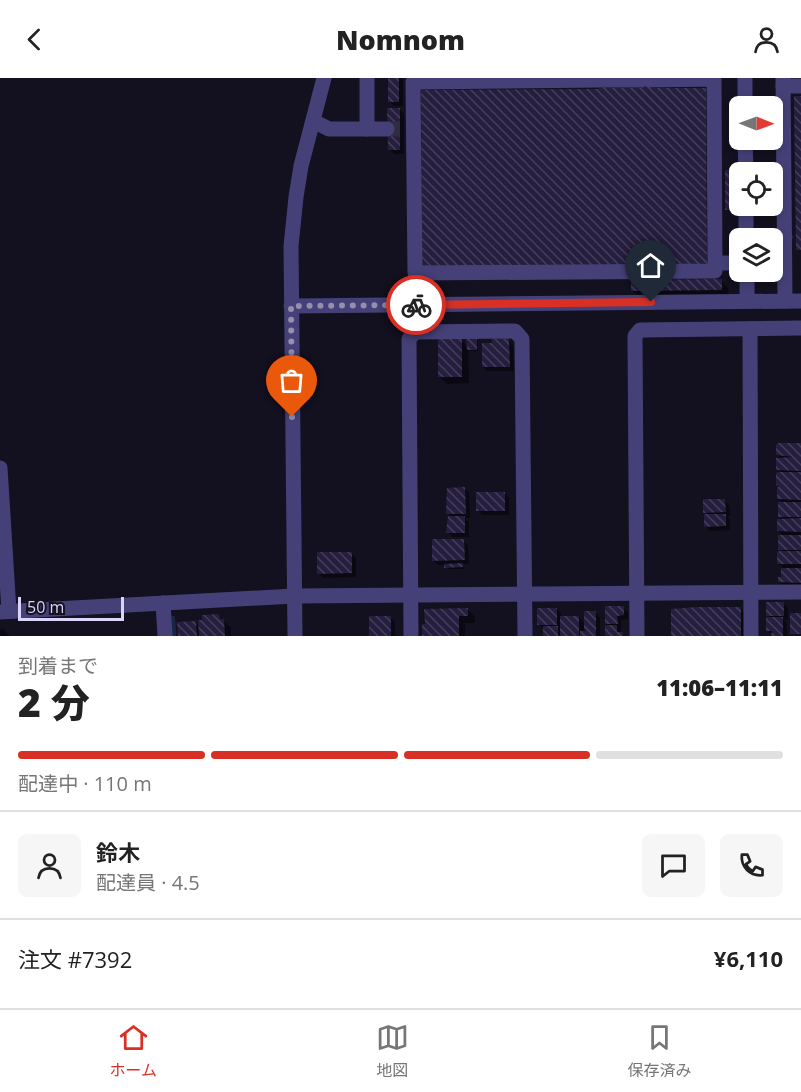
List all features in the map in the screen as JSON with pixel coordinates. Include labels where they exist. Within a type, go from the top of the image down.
[{"type":"street","points":[[295,636],[291,246],[301,166],[324,78]]},
{"type":"street","points":[[367,78],[367,129]]},
{"type":"street","points":[[745,78],[745,96]]},
{"type":"street","points":[[541,79],[714,79],[715,271],[415,273],[400,129],[413,82],[541,79]]},
{"type":"street","points":[[783,82],[801,86]]},
{"type":"street","points":[[313,122],[329,129],[400,129]]},
{"type":"street","points":[[780,150],[785,301]]},
{"type":"street","points":[[715,263],[729,262]]},
{"type":"street","points":[[785,268],[801,268]]},
{"type":"street","points":[[747,282],[747,301]]},
{"type":"street","points":[[291,306],[801,301]]},
{"type":"street","points":[[637,636],[635,336],[640,330],[801,328]]},
{"type":"street","points":[[750,329],[751,636]]},
{"type":"street","points":[[411,636],[409,339],[415,332],[515,331],[522,339],[525,636]]},
{"type":"street","points":[[0,468],[4,611],[294,596],[801,592]]},
{"type":"street","points":[[163,603],[165,636]]},
{"type":"building","points":[[388,78],[399,78],[399,102],[388,102]]},
{"type":"building","points":[[599,78],[607,78],[607,88],[641,88],[641,78],[650,78],[650,88],[706,88],[707,266],[651,267],[651,263],[629,263],[629,267],[422,269],[421,90],[599,89]]},
{"type":"building","points":[[794,96],[801,96],[801,250],[796,250]]},
{"type":"building","points":[[387,108],[400,108],[400,150],[388,150]]},
{"type":"building","points":[[725,170],[729,170],[729,210],[725,210]]},
{"type":"building","points":[[722,279],[722,290],[631,291],[631,280]]},
{"type":"building","points":[[462,338],[462,377],[438,377],[438,339]]},
{"type":"building","points":[[466,338],[477,338],[477,350],[467,350]]},
{"type":"building","points":[[492,339],[509,339],[510,367],[482,367],[482,343],[492,343]]},
{"type":"building","points":[[778,443],[801,443],[801,471],[776,470],[776,458],[793,457],[776,455]]},
{"type":"building","points":[[801,472],[801,500],[777,499],[779,486],[776,485],[776,473]]},
{"type":"building","points":[[465,487],[466,514],[446,514],[447,488]]},
{"type":"building","points":[[476,492],[505,492],[505,511],[476,511]]},
{"type":"building","points":[[703,499],[725,499],[726,512],[703,513]]},
{"type":"building","points":[[778,502],[801,502],[801,517],[778,517]]},
{"type":"building","points":[[704,514],[726,514],[726,526],[704,527]]},
{"type":"building","points":[[448,516],[465,516],[465,533],[446,533]]},
{"type":"building","points":[[801,518],[801,532],[777,531],[777,519]]},
{"type":"building","points":[[778,535],[801,535],[801,550],[778,550]]},
{"type":"building","points":[[432,539],[464,539],[465,560],[432,561]]},
{"type":"building","points":[[801,551],[801,564],[777,564],[777,552]]},
{"type":"building","points":[[317,552],[352,552],[352,573],[317,574]]},
{"type":"building","points":[[463,563],[463,567],[444,568],[444,564]]},
{"type":"building","points":[[781,568],[801,568],[801,583],[778,582],[778,577],[781,577]]},
{"type":"building","points":[[766,602],[784,602],[784,616],[766,616]]},
{"type":"building","points":[[605,606],[624,606],[624,615],[617,616],[618,624],[605,624]]},
{"type":"building","points":[[741,607],[741,636],[671,636],[671,609]]},
{"type":"building","points":[[468,608],[468,616],[459,616],[459,636],[422,636],[422,624],[425,624],[424,609]]},
{"type":"building","points":[[537,608],[557,608],[557,625],[537,625]]},
{"type":"building","points":[[584,611],[596,611],[596,636],[580,636],[580,631],[586,631]]},
{"type":"building","points":[[790,613],[801,613],[801,634],[790,634]]},
{"type":"building","points":[[219,614],[220,619],[224,619],[225,636],[199,636],[198,620],[202,620],[202,615]]},
{"type":"building","points":[[369,616],[391,616],[391,636],[369,636]]},
{"type":"building","points":[[560,616],[579,616],[579,636],[560,636]]},
{"type":"building","points":[[766,617],[783,617],[783,636],[771,636],[772,631],[766,631]]},
{"type":"building","points":[[196,621],[197,636],[178,636],[177,622]]},
{"type":"building","points":[[605,625],[617,625],[617,632],[623,632],[623,636],[605,636]]},
{"type":"building","points":[[543,626],[558,626],[558,636],[543,636]]},
{"type":"waterway","points":[[173,618],[174,636]]},
{"type":"tunnel","points":[[387,129],[400,129]]},
{"type":"way so far","points":[[292,417],[291,306],[416,305]]},
{"type":"route","points":[[416,305],[651,302]]}]
